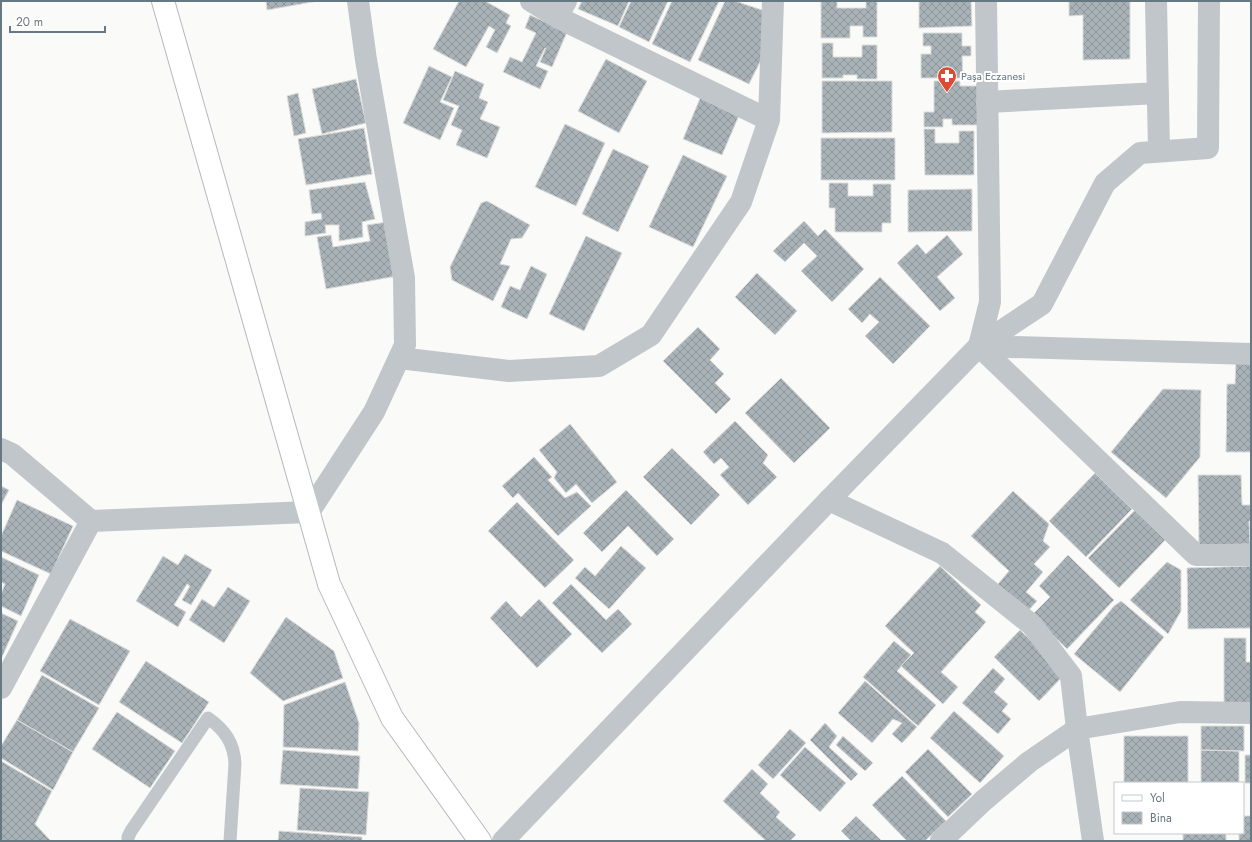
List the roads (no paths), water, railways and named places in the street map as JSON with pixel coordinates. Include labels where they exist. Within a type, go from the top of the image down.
[{"type":"main road","points":[[163,1],[329,584],[392,718],[480,841]]},
{"type":"street","points":[[1,449],[12,454],[91,521],[309,512],[374,412],[405,345],[404,278],[366,60],[358,1]]},
{"type":"street","points":[[531,1],[562,9],[769,120]]},
{"type":"street","points":[[399,358],[509,371],[599,366],[651,335],[741,202],[769,120],[773,1]]},
{"type":"street","points":[[979,346],[990,302],[986,1]]},
{"type":"street","points":[[1156,1],[1159,151]]},
{"type":"street","points":[[503,841],[829,500],[979,346],[1042,304],[1105,183],[1140,153],[1208,148],[1209,1]]},
{"type":"street","points":[[987,102],[1158,93]]},
{"type":"street","points":[[979,346],[1251,354]]},
{"type":"street","points":[[979,346],[1196,555],[1251,555]]},
{"type":"street","points":[[829,500],[942,553],[1032,625],[1072,676],[1077,728],[1093,841]]},
{"type":"street","points":[[1,688],[91,521]]},
{"type":"street","points":[[941,841],[983,801],[1029,762],[1077,728],[1180,712],[1251,713]]},
{"type":"lane","points":[[128,841],[131,831],[208,718],[225,732],[234,753],[230,841]]},
{"type":"place","name":"Paşa Eczanesi","points":[[947,93]]}]
